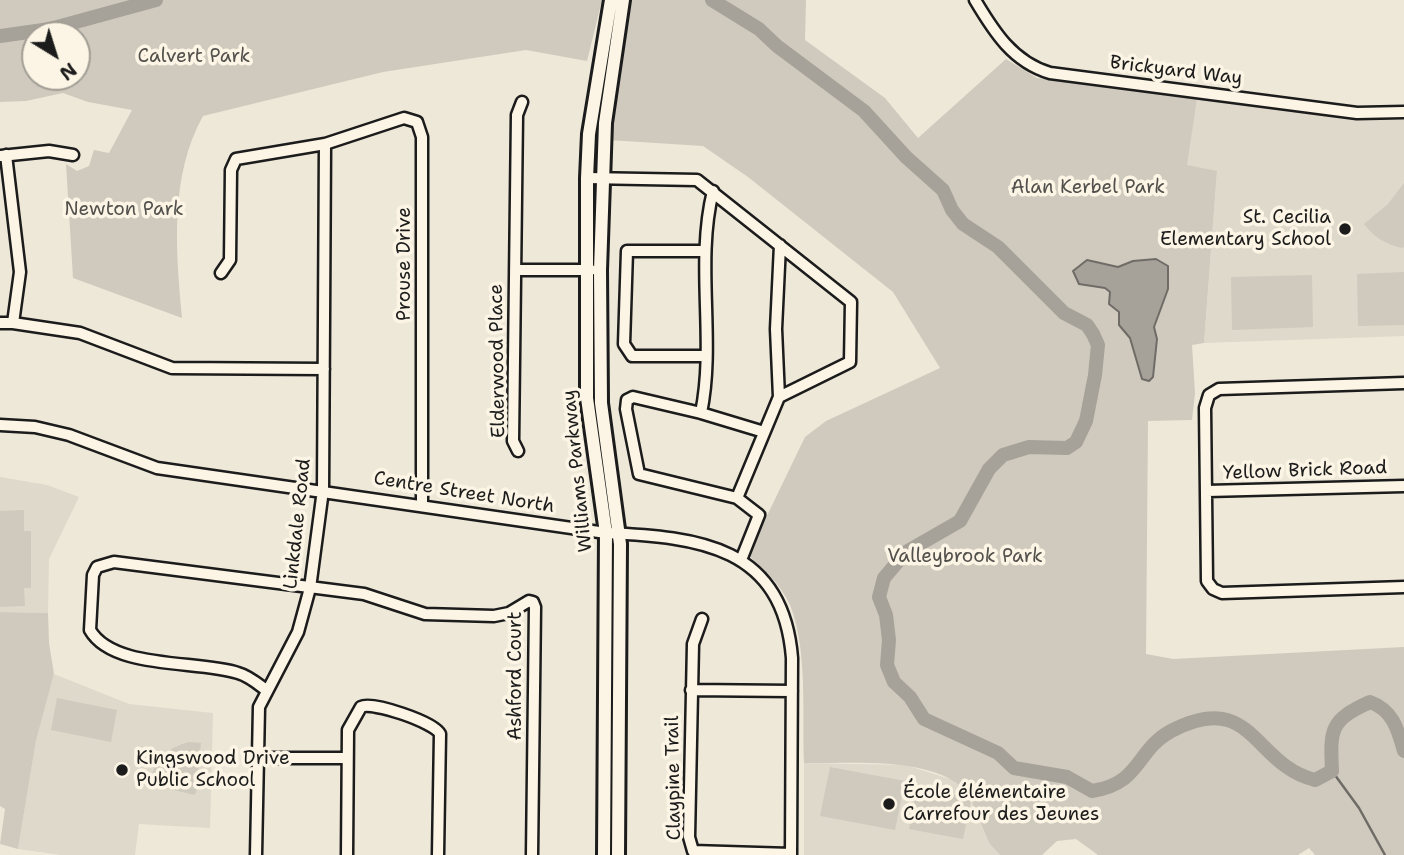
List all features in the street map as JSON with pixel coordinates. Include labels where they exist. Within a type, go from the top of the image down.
[{"type":"main road","name":"Williams Parkway","points":[[611,0],[589,134],[587,178],[601,403],[620,533],[618,855]]},
{"type":"main road","name":"Williams Parkway","points":[[604,855],[606,533],[587,398],[605,123],[623,0]]},
{"type":"street","name":"Brickyard Way","points":[[975,0],[1016,56],[1035,68],[1050,73],[1357,113],[1404,113]]},
{"type":"street","name":"Elderwood Place","points":[[518,451],[513,441],[514,270],[517,115],[522,102]]},
{"type":"street","name":"Prouse Drive","points":[[325,144],[404,118],[411,118],[421,130],[422,504]]},
{"type":"street","points":[[221,273],[230,260],[231,170],[236,159],[325,144]]},
{"type":"street","name":"Linkdale Road","points":[[256,855],[259,707],[298,632],[310,588],[323,490],[325,144]]},
{"type":"street","points":[[13,323],[20,272],[3,156],[49,151],[73,155]]},
{"type":"street","points":[[587,178],[696,180],[851,302],[850,362],[779,397]]},
{"type":"street","points":[[701,413],[706,386],[705,251],[708,212],[713,191]]},
{"type":"street","points":[[737,498],[779,397],[776,329],[780,245]]},
{"type":"street","points":[[705,251],[627,251],[624,344],[632,356],[705,356]]},
{"type":"street","name":"Elderwood Place","points":[[514,270],[594,270]]},
{"type":"street","points":[[0,323],[80,333],[172,368],[324,369]]},
{"type":"street","points":[[1404,383],[1219,389],[1209,395],[1205,408],[1207,581],[1222,593],[1404,587]]},
{"type":"street","points":[[741,560],[759,515],[737,498],[639,474],[626,410],[627,400],[633,397],[764,432]]},
{"type":"street","name":"Centre Street North","points":[[0,425],[35,427],[69,435],[157,468],[422,504],[606,533],[699,542],[741,560],[767,585],[785,615],[790,639],[791,854]]},
{"type":"street","name":"Yellow Brick Road","points":[[1207,491],[1404,486]]},
{"type":"street","points":[[266,690],[234,671],[134,657],[102,644],[90,630],[93,575],[97,567],[114,562],[310,588]]},
{"type":"street","name":"Ashford Court","points":[[310,588],[363,594],[425,614],[494,616],[509,613],[529,601],[533,602],[532,855]]},
{"type":"street","name":"Claypine Trail","points":[[702,619],[693,644],[691,690],[689,836],[693,850],[791,854]]},
{"type":"street","name":"Claypine Trail","points":[[691,690],[792,691]]},
{"type":"street","points":[[346,855],[348,730],[356,712],[364,705],[372,704],[437,728],[440,734],[438,855]]},
{"type":"street","points":[[257,758],[346,758]]},
{"type":"shaded area","points":[[1197,99],[1361,119],[1404,120],[1404,336],[1204,343],[1217,172],[1186,166]]},
{"type":"shaded area","points":[[1156,259],[1168,266],[1168,289],[1154,327],[1157,339],[1153,377],[1149,381],[1142,379],[1130,338],[1119,325],[1119,312],[1109,304],[1110,292],[1105,288],[1079,284],[1073,271],[1087,260],[1118,267],[1133,261]]},
{"type":"shaded area","points":[[0,477],[47,485],[79,497],[49,559],[48,613],[0,612]]},
{"type":"shaded area","name":"Kingswood Drive Public School","points":[[54,674],[129,704],[213,713],[210,828],[139,824],[135,855],[61,855],[18,849],[36,741]]},
{"type":"shaded area","name":"École élémentaire Carrefour des Jeunes","points":[[804,763],[906,765],[953,780],[968,794],[989,843],[1000,855],[804,855]]},
{"type":"green space","name":"Calvert Park","points":[[0,0],[602,0],[587,61],[526,50],[383,72],[203,116],[192,139],[180,189],[177,241],[182,318],[73,278],[66,164],[77,171],[89,166],[94,150],[109,153],[132,110],[88,102],[63,93],[26,101],[0,102]]},
{"type":"green space","name":"Valleybrook Park","points":[[631,0],[806,0],[805,40],[885,98],[918,138],[1006,59],[1037,78],[1197,99],[1187,165],[1217,171],[1204,343],[1192,345],[1195,393],[1192,420],[1148,421],[1146,654],[1173,659],[1404,647],[1404,855],[1315,855],[1309,848],[1298,855],[1098,855],[1076,839],[1057,841],[1042,855],[1000,855],[989,843],[971,800],[963,839],[909,829],[917,788],[970,797],[957,783],[939,774],[893,764],[804,763],[802,662],[796,622],[782,591],[748,555],[805,437],[826,421],[940,368],[893,292],[748,177],[703,146],[608,140]]},
{"type":"green space","points":[[1404,183],[1402,248],[1381,240],[1364,224],[1388,204]]},
{"type":"green space","points":[[1404,272],[1404,325],[1358,326],[1357,274]]},
{"type":"green space","points":[[1312,275],[1313,327],[1232,330],[1231,277]]},
{"type":"green space","points":[[24,510],[24,531],[31,531],[31,588],[24,588],[25,606],[0,607],[0,511]]},
{"type":"green space","points":[[0,612],[48,613],[54,674],[36,741],[18,849],[0,844],[5,809],[0,806]]},
{"type":"green space","points":[[57,698],[117,710],[111,742],[51,730]]},
{"type":"green space","points":[[189,742],[201,743],[196,793],[194,795],[150,784],[154,769],[162,757]]},
{"type":"green space","points":[[830,767],[905,781],[895,830],[820,816]]},
{"type":"waterway","points":[[0,36],[50,29],[156,0]]},
{"type":"waterway","points":[[712,0],[759,29],[777,46],[864,111],[906,157],[943,190],[952,210],[963,224],[998,247],[1064,313],[1087,325],[1098,345],[1086,421],[1076,442],[1067,448],[1029,447],[1003,455],[989,469],[960,521],[906,552],[884,578],[879,597],[886,615],[889,640],[887,665],[894,682],[910,697],[924,719],[998,753],[1014,768],[1067,777],[1092,791],[1120,781],[1160,739],[1171,731],[1198,720],[1219,718],[1236,724],[1294,772],[1315,780],[1332,771],[1331,745],[1335,728],[1347,714],[1370,702],[1389,715],[1397,728],[1404,751]]},
{"type":"waterway","points":[[1332,771],[1359,808],[1385,855]]},
{"type":"place","name":"St. Cecilia Elementary School","points":[[1345,229]]},
{"type":"place","name":"Kingswood Drive Public School","points":[[122,770]]},
{"type":"place","name":"École élémentaire Carrefour des Jeunes","points":[[889,804]]},
{"type":"park label","name":"Alan Kerbel Park","points":[[1088,188]]},
{"type":"park label","name":"Newton Park","points":[[124,210]]}]
